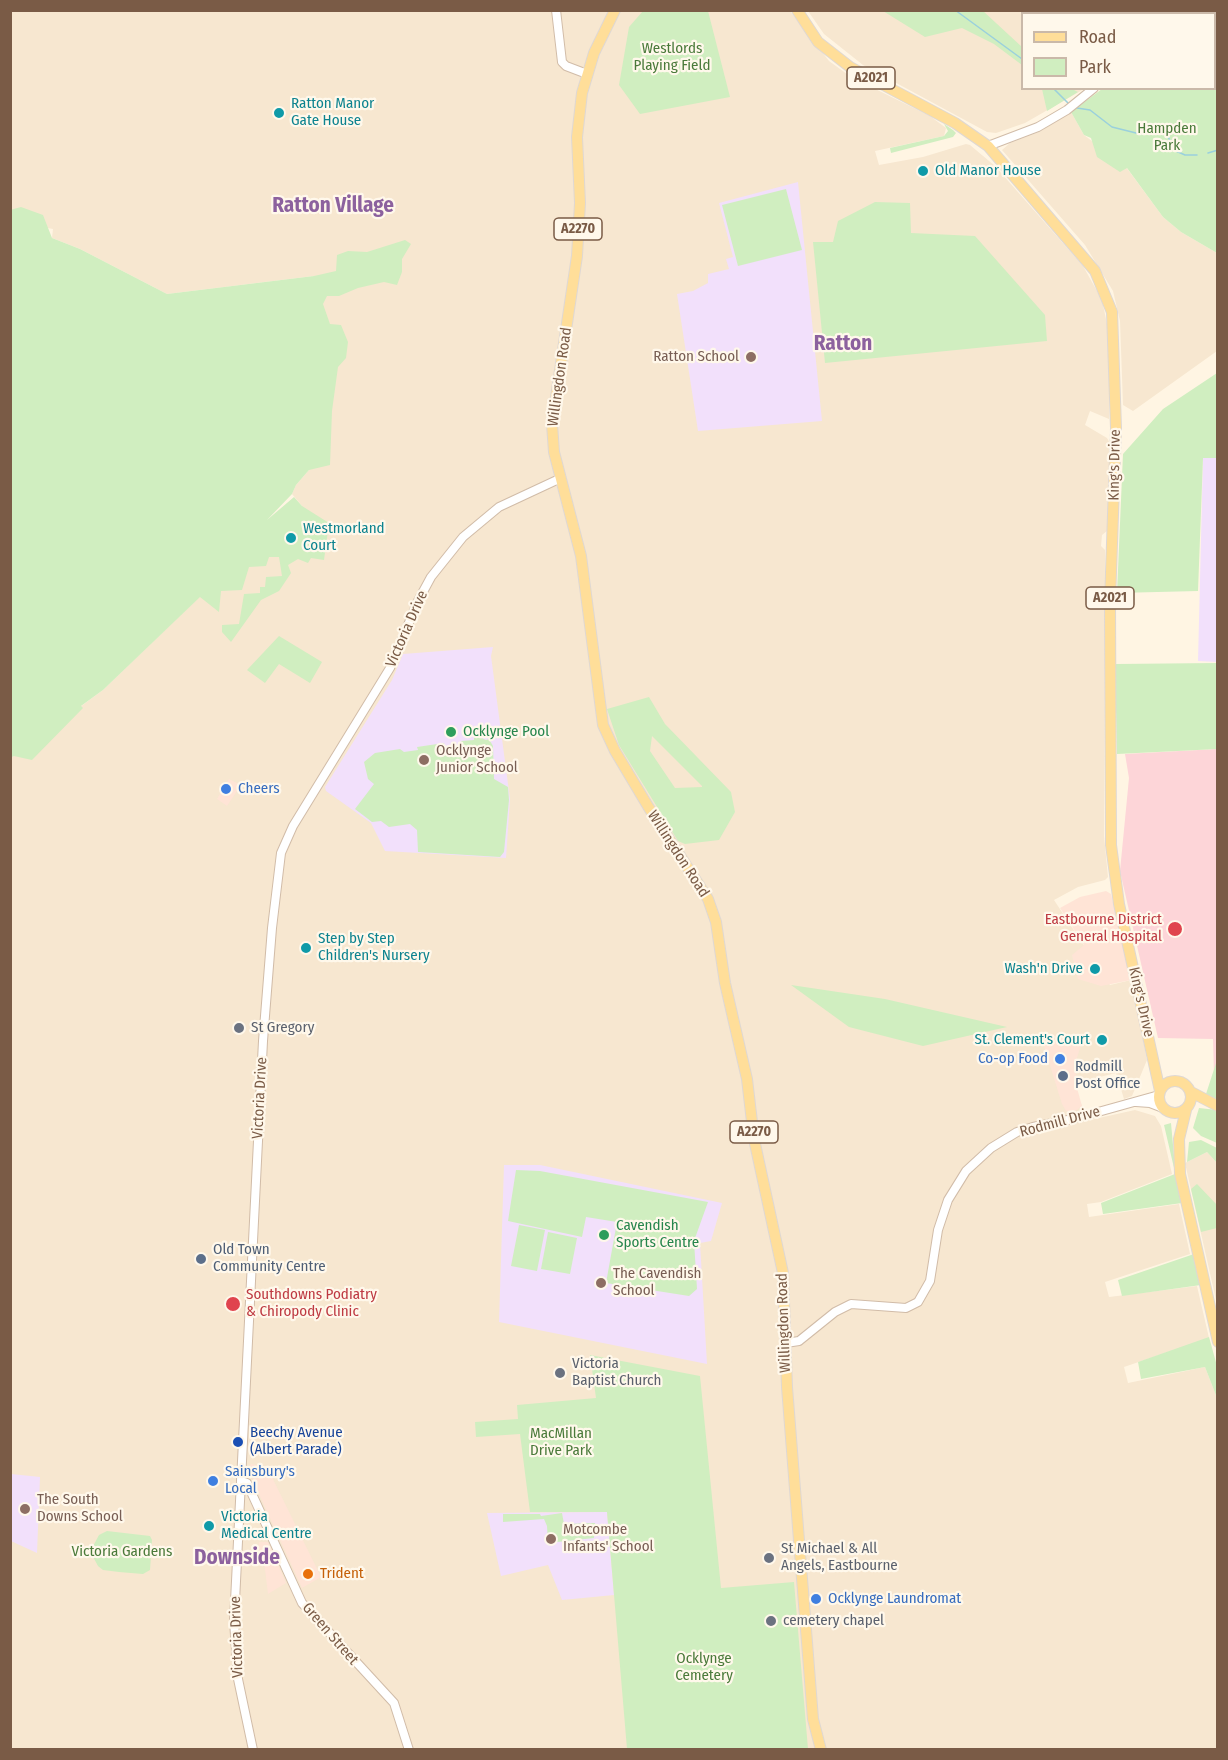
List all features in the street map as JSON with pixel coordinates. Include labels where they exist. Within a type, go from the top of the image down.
[{"type":"main road","name":"Willingdon Road","points":[[615,10],[598,42],[587,74],[577,137],[580,203],[577,256],[552,424],[559,478],[581,556],[603,725],[615,751],[649,808],[708,898],[717,922],[725,983],[747,1079],[754,1139],[783,1273],[813,1719],[821,1749]]},
{"type":"main road","name":"King's Drive","points":[[797,10],[819,42],[850,67],[936,112],[988,146],[1095,271],[1112,312],[1116,439],[1110,601],[1111,845],[1119,904],[1154,1060]]},
{"type":"main road","points":[[1154,1060],[1176,1081],[1185,1084],[1191,1092],[1213,1104]]},
{"type":"main road","name":"A2021","points":[[1154,1060],[1160,1093]]},
{"type":"main road","points":[[1176,1081],[1165,1084],[1160,1093],[1164,1109],[1172,1118],[1179,1139]]},
{"type":"main road","points":[[1191,1092],[1179,1139],[1180,1174],[1218,1342]]},
{"type":"main road","points":[[1164,1109],[1174,1113],[1187,1108],[1213,1104]]},
{"type":"street","points":[[556,10],[562,62],[566,66],[587,74]]},
{"type":"street","points":[[988,146],[1038,127],[1067,110],[1092,90]]},
{"type":"street","name":"Victoria Drive","points":[[253,1749],[238,1679],[234,1621],[263,1041],[272,928],[281,853],[293,826],[390,668],[418,601],[431,577],[464,537],[500,507],[559,478]]},
{"type":"street","name":"Rodmill Drive","points":[[786,1343],[799,1341],[835,1312],[851,1304],[912,1307],[928,1288],[938,1230],[948,1200],[966,1171],[979,1157],[1017,1132],[1160,1093]]},
{"type":"street","name":"Rodmill Drive","points":[[1130,1102],[1150,1103],[1164,1109]]},
{"type":"street","name":"Green Street","points":[[241,1481],[247,1483],[302,1603],[394,1703],[409,1749]]},
{"type":"shaded area","points":[[1217,10],[1218,17],[1216,18],[1216,12],[1021,12],[1021,90],[1082,90],[1025,123],[996,133],[987,132],[863,65],[824,34],[808,11]]},
{"type":"shaded area","points":[[11,11],[790,11],[829,61],[851,77],[930,116],[946,128],[944,136],[875,151],[879,165],[923,157],[966,144],[970,145],[995,166],[1083,266],[1102,300],[1107,324],[1109,356],[1109,419],[1090,411],[1085,425],[1107,438],[1111,445],[1107,531],[1102,535],[1101,546],[1105,550],[1104,836],[1108,877],[1105,880],[1078,887],[1054,900],[1110,985],[1131,980],[1147,1060],[1132,1096],[1124,1099],[1116,1073],[1075,1083],[1080,1102],[1090,1120],[1135,1110],[1155,1116],[1161,1126],[1172,1174],[1101,1202],[1087,1204],[1089,1217],[1179,1204],[1190,1254],[1105,1282],[1109,1297],[1197,1286],[1209,1338],[1124,1367],[1128,1383],[1205,1367],[1217,1398],[1217,1749],[11,1750],[11,758],[103,690],[197,599],[302,506],[292,494],[296,485],[309,470],[314,276],[167,294],[80,249],[52,238],[53,229],[11,221]]},
{"type":"shaded area","points":[[1071,112],[1084,135],[1126,167],[1163,217],[1181,232],[1217,253],[1217,351],[1133,411],[1123,405],[1120,321],[1113,291],[1085,245],[1002,150],[1010,143],[1039,132]]},
{"type":"shaded area","name":"Ratton School","points":[[798,182],[822,421],[698,431],[677,294],[693,291],[708,283],[708,274],[729,269],[726,259],[733,257],[719,203]]},
{"type":"shaded area","points":[[1203,458],[1217,458],[1217,662],[1198,661]]},
{"type":"shaded area","name":"Ocklynge Junior School","points":[[493,647],[491,656],[510,799],[506,858],[385,851],[371,823],[326,791],[325,787],[392,680],[403,654]]},
{"type":"shaded area","name":"Eastbourne District General Hospital","points":[[1217,749],[1217,1081],[1214,1075],[1213,1039],[1158,1038],[1120,871],[1129,778],[1125,754]]},
{"type":"shaded area","points":[[229,779],[241,785],[227,806],[217,799]]},
{"type":"shaded area","points":[[1106,891],[1111,894],[1131,980],[1101,986],[1078,979],[1072,955],[1084,945],[1060,908],[1080,897]]},
{"type":"shaded area","points":[[1073,1034],[1078,1035],[1081,1045],[1075,1064],[1077,1088],[1082,1106],[1074,1112],[1066,1111],[1062,1104],[1044,1046]]},
{"type":"shaded area","points":[[1207,1152],[1217,1163],[1217,1304],[1185,1163]]},
{"type":"shaded area","name":"The Cavendish School","points":[[504,1165],[540,1165],[722,1203],[711,1241],[700,1243],[707,1364],[499,1322]]},
{"type":"shaded area","points":[[251,1464],[267,1467],[321,1577],[302,1588],[259,1494],[249,1468]]},
{"type":"shaded area","name":"The South Downs School","points":[[11,1474],[40,1477],[37,1553],[11,1541]]},
{"type":"shaded area","name":"Motcombe Infants' School","points":[[607,1512],[614,1595],[562,1600],[548,1565],[501,1576],[487,1513]]},
{"type":"shaded area","points":[[259,1542],[268,1542],[286,1583],[268,1594],[263,1552],[259,1551]]},
{"type":"green space","name":"Westlords Playing Field","points":[[643,11],[708,11],[730,97],[640,114],[619,85],[629,27]]},
{"type":"green space","points":[[883,11],[983,11],[1021,46],[1021,64],[994,44],[962,28],[925,37]]},
{"type":"green space","name":"Hampden Park","points":[[1216,36],[1217,253],[1181,232],[1163,217],[1127,168],[1120,172],[1097,157],[1091,138],[1084,135],[1071,112],[1101,90],[1216,90]]},
{"type":"green space","points":[[1042,90],[1078,92],[1047,111]]},
{"type":"green space","points":[[944,124],[956,133],[953,137],[891,153],[890,148],[944,136],[948,131]]},
{"type":"green space","points":[[786,189],[802,250],[738,266],[722,205]]},
{"type":"green space","points":[[875,202],[910,203],[911,233],[975,236],[1045,315],[1047,341],[825,363],[813,242],[833,242],[838,221]]},
{"type":"green space","points":[[21,207],[43,215],[52,238],[80,249],[167,294],[314,276],[336,271],[337,255],[348,251],[367,252],[405,240],[411,244],[402,259],[402,272],[397,285],[384,282],[358,288],[339,296],[327,296],[323,304],[330,324],[341,325],[348,342],[346,358],[338,367],[332,411],[330,465],[309,470],[296,485],[292,494],[267,520],[294,497],[302,506],[329,523],[324,560],[311,558],[308,563],[298,559],[288,565],[291,573],[279,591],[261,600],[231,642],[222,632],[222,625],[239,624],[244,594],[260,593],[260,587],[265,587],[266,577],[282,576],[279,557],[269,557],[266,566],[249,567],[242,590],[221,591],[219,612],[200,597],[103,690],[81,706],[83,708],[32,760],[14,756],[10,758],[10,210]]},
{"type":"green space","points":[[1217,373],[1217,458],[1203,458],[1198,591],[1117,593],[1123,454],[1163,409]]},
{"type":"green space","points":[[279,636],[322,662],[310,683],[279,664],[265,683],[247,670]]},
{"type":"green space","points":[[1217,663],[1217,749],[1117,754],[1115,664]]},
{"type":"green space","points":[[649,697],[665,724],[731,792],[735,812],[719,840],[685,844],[678,841],[619,745],[607,709]],"holes":[[[652,736],[702,786],[675,788],[650,751]]]},
{"type":"green space","points":[[474,735],[489,739],[493,746],[494,779],[508,787],[504,852],[500,857],[418,852],[417,830],[410,824],[389,827],[381,821],[372,822],[355,809],[374,784],[368,779],[364,762],[375,753],[400,749],[404,752],[418,750],[417,747],[444,743],[446,752],[462,750],[461,741],[474,740]]},
{"type":"green space","points":[[791,985],[885,999],[1007,1027],[923,1046],[849,1027]]},
{"type":"green space","points":[[1217,1060],[1217,1099],[1206,1094]]},
{"type":"green space","points":[[1199,1108],[1217,1110],[1217,1143],[1201,1136],[1193,1128]]},
{"type":"green space","points":[[1171,1123],[1175,1167],[1174,1168],[1164,1125]]},
{"type":"green space","points":[[1201,1140],[1217,1148],[1217,1163],[1207,1152],[1187,1162],[1189,1142]]},
{"type":"green space","points":[[516,1170],[540,1171],[708,1202],[694,1241],[697,1289],[689,1296],[606,1283],[617,1222],[586,1217],[582,1237],[508,1221]]},
{"type":"green space","points":[[1175,1174],[1182,1203],[1103,1214],[1101,1203]]},
{"type":"green space","points":[[1197,1184],[1217,1205],[1217,1228],[1201,1232],[1191,1189]]},
{"type":"green space","points":[[519,1225],[545,1230],[537,1271],[511,1266]]},
{"type":"green space","points":[[548,1232],[577,1238],[570,1274],[541,1269]]},
{"type":"green space","points":[[1194,1254],[1201,1285],[1122,1296],[1118,1280]]},
{"type":"green space","points":[[1209,1337],[1217,1366],[1217,1398],[1205,1367],[1141,1379],[1138,1362]]},
{"type":"green space","name":"Ocklynge Cemetery","points":[[590,1355],[700,1376],[721,1588],[794,1582],[808,1749],[627,1749],[607,1512],[530,1512],[520,1434],[476,1437],[475,1422],[518,1419],[517,1405],[596,1398]]},
{"type":"green space","points":[[562,1513],[564,1524],[595,1523],[594,1538],[548,1543],[547,1526],[544,1519],[503,1522],[503,1514],[540,1514],[541,1516]]},
{"type":"green space","name":"Victoria Gardens","points":[[107,1531],[150,1536],[152,1540],[150,1570],[143,1574],[103,1570],[98,1566],[92,1555],[92,1548],[99,1535]]},
{"type":"waterway","points":[[955,10],[1021,58]]},
{"type":"waterway","points":[[1055,90],[1068,103]]},
{"type":"waterway","points":[[1077,108],[1090,110],[1112,127],[1140,134],[1157,126],[1163,128],[1176,151],[1185,155],[1197,155]]},
{"type":"waterway","points":[[1208,153],[1218,150]]},
{"type":"place","name":"Ratton Manor Gate House","points":[[279,113]]},
{"type":"place","name":"Old Manor House","points":[[923,171]]},
{"type":"place","name":"Ratton School","points":[[751,357]]},
{"type":"place","name":"Westmorland Court","points":[[291,538]]},
{"type":"place","name":"Ocklynge Pool","points":[[451,732]]},
{"type":"place","name":"Ocklynge Junior School","points":[[424,760]]},
{"type":"place","name":"Cheers","points":[[226,789]]},
{"type":"place","name":"Eastbourne District General Hospital","points":[[1175,929]]},
{"type":"place","name":"Step by Step Children's Nursery","points":[[306,948]]},
{"type":"place","name":"Wash'n Drive","points":[[1095,969]]},
{"type":"place","name":"St Gregory","points":[[239,1028]]},
{"type":"place","name":"St. Clement's Court","points":[[1102,1040]]},
{"type":"place","name":"Co-op Food","points":[[1060,1059]]},
{"type":"place","name":"Rodmill Post Office","points":[[1063,1076]]},
{"type":"place","name":"Cavendish Sports Centre","points":[[604,1235]]},
{"type":"place","name":"Old Town Community Centre","points":[[201,1259]]},
{"type":"place","name":"The Cavendish School","points":[[601,1283]]},
{"type":"place","name":"Southdowns Podiatry & Chiropody Clinic","points":[[233,1304]]},
{"type":"place","name":"Victoria Baptist Church","points":[[560,1373]]},
{"type":"place","name":"Beechy Avenue (Albert Parade)","points":[[238,1442]]},
{"type":"place","name":"Sainsbury's Local","points":[[213,1481]]},
{"type":"place","name":"The South Downs School","points":[[25,1509]]},
{"type":"place","name":"Victoria Medical Centre","points":[[209,1526]]},
{"type":"place","name":"Motcombe Infants' School","points":[[551,1539]]},
{"type":"place","name":"St Michael & All Angels, Eastbourne","points":[[769,1558]]},
{"type":"place","name":"Trident","points":[[308,1574]]},
{"type":"place","name":"Ocklynge Laundromat","points":[[816,1599]]},
{"type":"place","name":"cemetery chapel","points":[[771,1621]]},
{"type":"district","name":"Ratton Village","points":[[333,206]]},
{"type":"district","name":"Ratton","points":[[843,344]]},
{"type":"district","name":"Downside","points":[[237,1558]]},
{"type":"park label","name":"MacMillan Drive Park","points":[[561,1442]]}]
